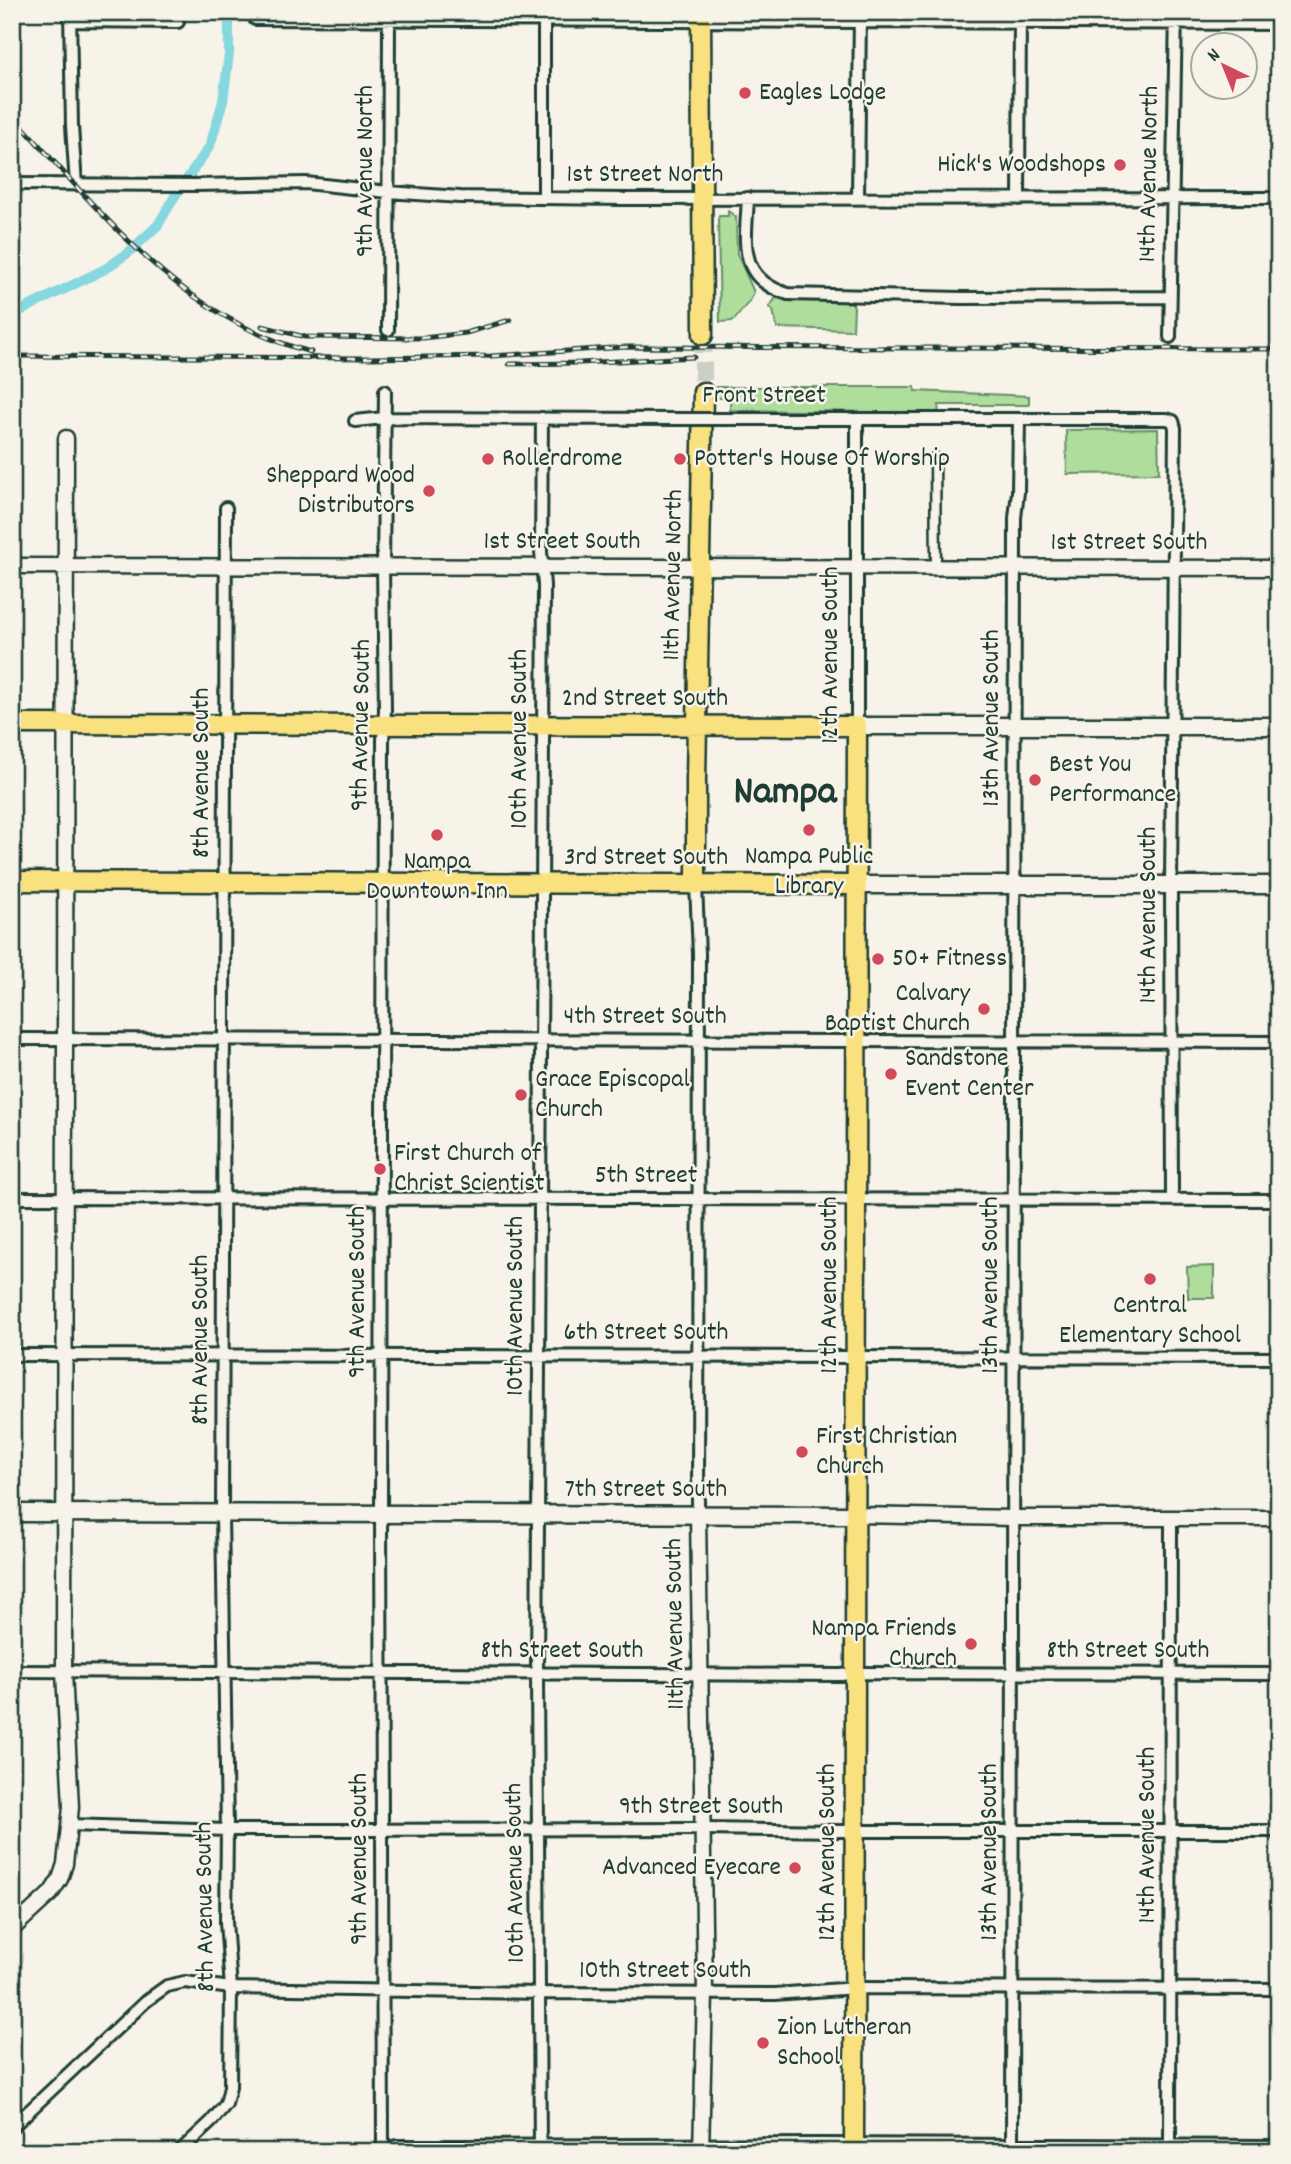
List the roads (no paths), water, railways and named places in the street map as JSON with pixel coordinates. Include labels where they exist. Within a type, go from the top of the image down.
[{"type":"main road","points":[[701,17],[703,335]]},
{"type":"main road","name":"11th Avenue North","points":[[696,885],[703,392]]},
{"type":"main road","name":"2nd Street South","points":[[12,724],[1279,726]]},
{"type":"main road","name":"12th Avenue South","points":[[854,2149],[857,726]]},
{"type":"main road","name":"3rd Street South","points":[[12,881],[1279,885]]},
{"type":"main road","name":"7th Street South","points":[[12,1513],[856,1515]]},
{"type":"street","points":[[76,185],[70,17],[178,22]]},
{"type":"street","name":"9th Avenue North","points":[[388,330],[389,17]]},
{"type":"street","points":[[544,17],[544,197]]},
{"type":"street","points":[[858,198],[860,18]]},
{"type":"street","points":[[1019,199],[1020,18]]},
{"type":"street","points":[[255,19],[1176,18],[1279,24]]},
{"type":"street","name":"14th Avenue North","points":[[1170,337],[1176,18]]},
{"type":"street","name":"1st Street North","points":[[12,184],[306,183],[460,197],[1279,198]]},
{"type":"street","points":[[748,198],[746,254],[751,266],[759,278],[773,289],[788,294],[961,298],[1169,297]]},
{"type":"street","name":"9th Avenue South","points":[[383,2152],[383,1673],[380,1514],[385,391]]},
{"type":"street","name":"Front Street","points":[[355,421],[384,418],[1173,421]]},
{"type":"street","name":"10th Avenue South","points":[[540,2149],[537,1674],[542,418]]},
{"type":"street","name":"12th Avenue South","points":[[857,419],[857,726]]},
{"type":"street","name":"13th Avenue South","points":[[1012,2149],[1014,726],[1019,419]]},
{"type":"street","name":"14th Avenue South","points":[[1172,1200],[1173,421]]},
{"type":"street","points":[[12,1929],[51,1893],[60,1879],[65,1864],[71,1807],[64,1672],[66,438]]},
{"type":"street","points":[[935,457],[936,567]]},
{"type":"street","name":"8th Avenue South","points":[[179,2152],[226,2104],[230,2087],[231,1988],[226,1922],[222,1514],[226,508]]},
{"type":"street","name":"1st Street South","points":[[12,566],[1279,568]]},
{"type":"street","name":"11th Avenue South","points":[[696,885],[699,954],[698,1514],[705,1994],[701,2149]]},
{"type":"street","name":"4th Street South","points":[[12,1039],[1279,1042]]},
{"type":"street","name":"5th Street","points":[[12,1198],[1279,1200]]},
{"type":"street","name":"6th Street South","points":[[12,1355],[1279,1358]]},
{"type":"street","name":"7th Street South","points":[[856,1515],[1279,1518]]},
{"type":"street","name":"14th Avenue South","points":[[1170,2149],[1171,1518]]},
{"type":"street","name":"8th Street South","points":[[12,1671],[702,1675],[1279,1674]]},
{"type":"street","name":"9th Street South","points":[[69,1825],[227,1830],[1279,1831]]},
{"type":"street","name":"10th Street South","points":[[12,2127],[146,2001],[167,1986],[185,1982],[231,1988],[541,1993],[775,1994],[855,1988],[1279,1989]]},
{"type":"street","points":[[383,2152],[396,2146],[701,2149],[820,2144],[854,2149],[1170,2149],[1279,2146]]},
{"type":"waterway","points":[[12,315],[105,269],[128,253],[158,225],[210,146],[223,101],[229,54],[229,12]]},
{"type":"tunnel","points":[[703,335],[703,392]]},
{"type":"railway","points":[[12,115],[111,223],[145,257],[182,288],[222,314],[264,336],[311,352]]},
{"type":"railway","points":[[262,326],[305,337],[423,338],[466,333],[510,320]]},
{"type":"railway","points":[[12,356],[370,358],[491,356],[627,347],[1279,349]]},
{"type":"railway","points":[[509,364],[694,357]]},
{"type":"place","name":"Eagles Lodge","points":[[745,93]]},
{"type":"place","name":"Hick's Woodshops","points":[[1120,165]]},
{"type":"place","name":"Rollerdrome","points":[[488,459]]},
{"type":"place","name":"Potter's House Of Worship","points":[[680,459]]},
{"type":"place","name":"Sheppard Wood Distributors","points":[[429,491]]},
{"type":"place","name":"Best You Performance","points":[[1035,780]]},
{"type":"place","name":"Nampa Public Library","points":[[809,830]]},
{"type":"place","name":"Nampa Downtown Inn","points":[[437,835]]},
{"type":"place","name":"50+ Fitness","points":[[878,959]]},
{"type":"place","name":"Calvary Baptist Church","points":[[984,1009]]},
{"type":"place","name":"Sandstone Event Center","points":[[891,1074]]},
{"type":"place","name":"Grace Episcopal Church","points":[[521,1095]]},
{"type":"place","name":"First Church of Christ Scientist","points":[[380,1169]]},
{"type":"place","name":"Central Elementary School","points":[[1150,1279]]},
{"type":"place","name":"First Christian Church","points":[[802,1452]]},
{"type":"place","name":"Nampa Friends Church","points":[[971,1644]]},
{"type":"place","name":"Advanced Eyecare","points":[[795,1868]]},
{"type":"place","name":"Zion Lutheran School","points":[[763,2043]]},
{"type":"district","name":"Nampa","points":[[785,794]]}]
